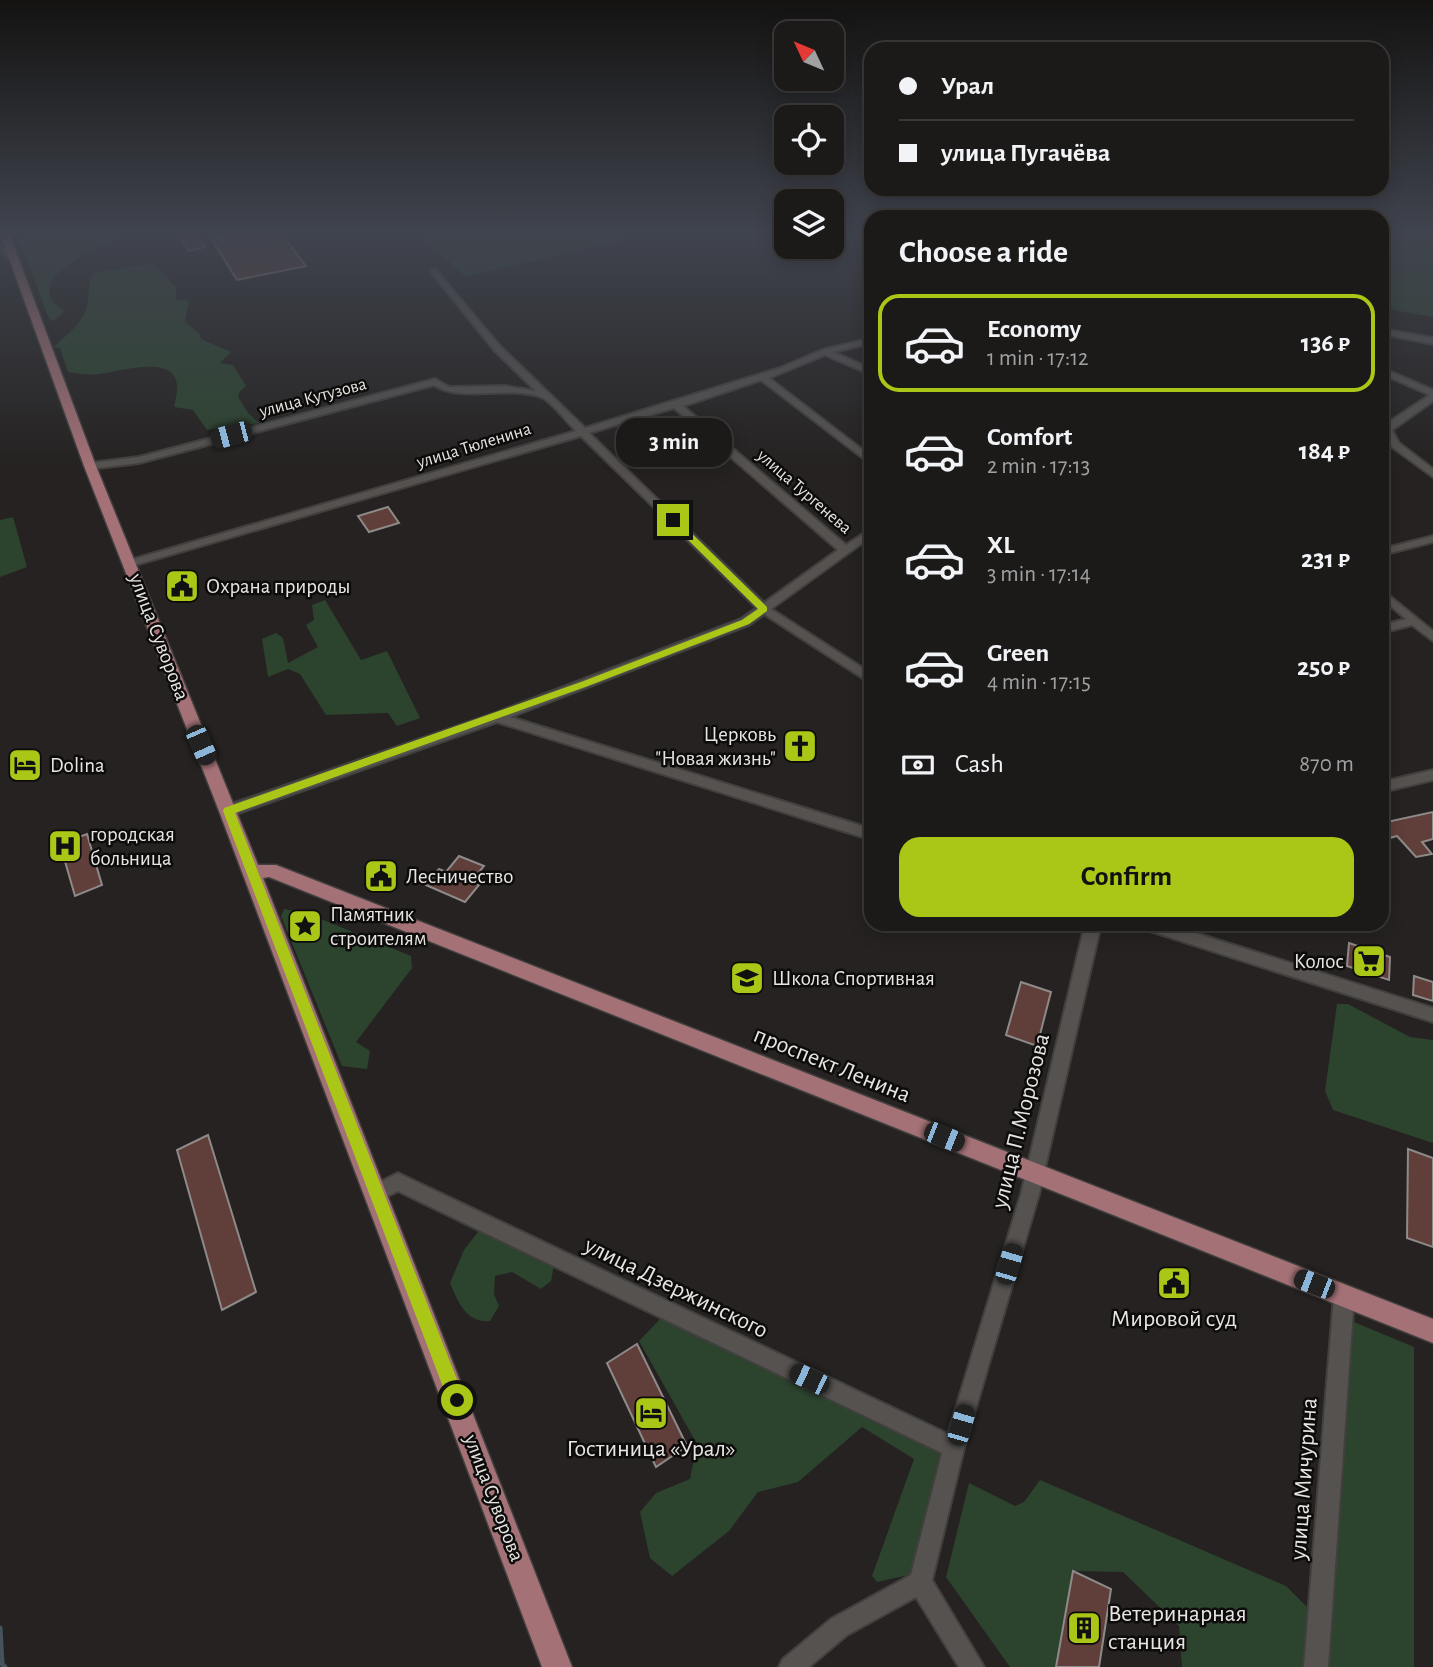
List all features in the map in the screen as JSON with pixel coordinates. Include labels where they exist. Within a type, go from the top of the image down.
[{"type":"main road","name":"улица Суворова","points":[[33,311],[90,466],[228,811],[557,1667]]},
{"type":"main road","name":"проспект Ленина","points":[[251,873],[270,870],[1433,1331]]},
{"type":"street","points":[[467,311],[497,348],[543,395],[764,609],[864,675]]},
{"type":"street","points":[[1389,332],[1433,341]]},
{"type":"street","name":"улица Тюленина","points":[[131,563],[582,430],[676,405],[825,352],[864,342]]},
{"type":"street","points":[[825,352],[864,369]]},
{"type":"street","points":[[1389,374],[1433,395],[1389,428]]},
{"type":"street","points":[[761,376],[864,456]]},
{"type":"street","name":"улица Кутузова","points":[[90,466],[147,458],[435,382],[447,390],[505,389],[543,395]]},
{"type":"street","name":"улица Тургенева","points":[[676,405],[845,550]]},
{"type":"street","points":[[1389,434],[1395,446],[1433,474]]},
{"type":"street","points":[[228,811],[497,717],[745,622],[864,537]]},
{"type":"street","points":[[1389,550],[1433,539]]},
{"type":"street","points":[[1389,599],[1433,637]]},
{"type":"street","points":[[1389,627],[1414,621]]},
{"type":"street","points":[[497,717],[864,832]]},
{"type":"street","points":[[1389,785],[1433,775]]},
{"type":"street","name":"улица П.Морозова","points":[[920,1582],[954,1448],[1035,1173],[1091,931]]},
{"type":"street","points":[[1169,931],[1433,1015]]},
{"type":"street","name":"улица Дзержинского","points":[[376,1193],[398,1182],[954,1448]]},
{"type":"street","name":"улица Мичурина","points":[[1316,1667],[1344,1296]]},
{"type":"street","points":[[791,1667],[839,1627],[920,1582],[972,1667]]},
{"type":"green space","points":[[46,311],[65,311],[54,321],[49,319]]},
{"type":"green space","points":[[85,311],[187,311],[185,322],[199,333],[201,339],[231,352],[220,363],[233,365],[246,386],[238,397],[248,413],[259,423],[207,430],[193,410],[174,407],[177,385],[174,376],[157,367],[96,374],[68,372],[60,348],[53,347]]},
{"type":"green space","points":[[1399,311],[1433,311],[1433,317]]},
{"type":"green space","points":[[13,517],[27,567],[0,577],[0,520]]},
{"type":"green space","points":[[325,600],[361,660],[387,651],[420,718],[397,726],[388,713],[326,715],[300,674],[288,669],[268,677],[262,639],[276,633],[283,638],[288,663],[318,647],[306,625],[314,620],[312,605]]},
{"type":"green space","points":[[284,909],[309,914],[411,956],[412,968],[356,1042],[370,1051],[367,1069],[342,1066],[281,916]]},
{"type":"green space","points":[[1337,1004],[1348,1004],[1410,1037],[1433,1040],[1433,1143],[1333,1110],[1325,1091]]},
{"type":"green space","points":[[481,1228],[554,1265],[551,1281],[541,1289],[512,1272],[495,1276],[494,1294],[499,1306],[490,1321],[475,1319],[469,1315],[460,1304],[450,1283],[464,1250]]},
{"type":"green space","points":[[664,1315],[941,1450],[913,1574],[877,1582],[872,1576],[914,1459],[862,1427],[798,1482],[758,1492],[729,1531],[672,1576],[650,1558],[640,1512],[656,1493],[690,1479],[697,1444],[639,1341]]},
{"type":"green space","points":[[1342,1317],[1414,1347],[1414,1667],[1320,1667]]},
{"type":"green space","points":[[1040,1480],[1286,1586],[1310,1610],[1311,1667],[1182,1667],[1179,1626],[1123,1572],[1073,1571],[1056,1667],[1010,1667],[946,1577],[969,1483],[1015,1506],[1024,1502]]},
{"type":"building","points":[[388,507],[399,523],[369,532],[358,516]]},
{"type":"building","points":[[1433,812],[1433,839],[1422,842],[1432,854],[1416,857],[1397,836],[1390,838],[1389,821]]},
{"type":"building","points":[[87,834],[102,885],[75,896],[60,844]]},
{"type":"building","points":[[459,856],[484,866],[471,882],[479,885],[465,902],[426,885],[439,869],[446,872]]},
{"type":"building","name":"Колос","points":[[1349,943],[1390,957],[1389,980],[1347,966]]},
{"type":"building","points":[[1414,976],[1433,982],[1433,1001],[1413,995]]},
{"type":"building","points":[[1021,982],[1051,992],[1037,1046],[1006,1035]]},
{"type":"building","points":[[208,1135],[256,1292],[222,1310],[177,1150]]},
{"type":"building","points":[[1408,1149],[1433,1158],[1433,1247],[1407,1238]]},
{"type":"building","name":"Гостиница «Урал»","points":[[637,1344],[687,1446],[656,1467],[607,1363]]},
{"type":"building","name":"Ветеринарная станция","points":[[1073,1571],[1111,1589],[1099,1667],[1056,1667]]},
{"type":"waterway","points":[[0,1628],[2,1664],[5,1667]]},
{"type":"place","name":"Охрана природы","points":[[182,586]]},
{"type":"place","name":"Церковь \"Новая жизнь\"","points":[[800,746]]},
{"type":"place","name":"Dolina","points":[[25,765]]},
{"type":"place","name":"городская больница","points":[[65,846]]},
{"type":"place","name":"Лесничество","points":[[381,876]]},
{"type":"place","name":"Памятник строителям","points":[[305,926]]},
{"type":"place","name":"Колос","points":[[1369,961]]},
{"type":"place","name":"Школа Спортивная","points":[[747,978]]},
{"type":"place","name":"Мировой суд","points":[[1174,1283]]},
{"type":"place","name":"Гостиница «Урал»","points":[[651,1413]]},
{"type":"place","name":"Ветеринарная станция","points":[[1084,1628]]},
{"type":"route","points":[[457,1400],[228,811],[585,684],[745,622],[764,609],[673,520]]}]
